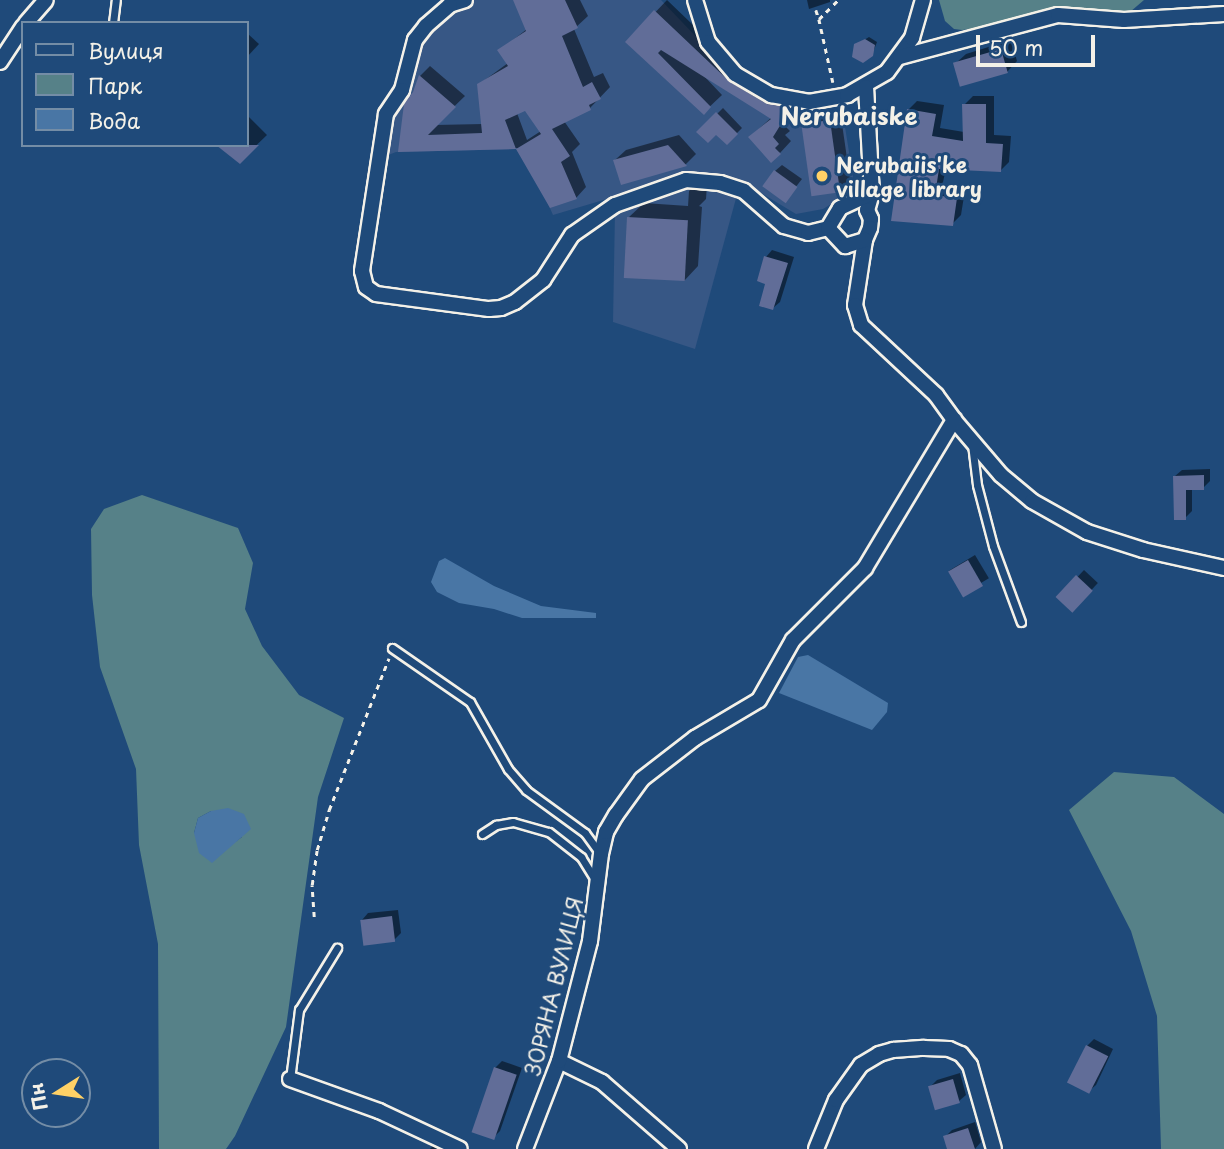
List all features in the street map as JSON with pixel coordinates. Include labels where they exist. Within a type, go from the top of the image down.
[{"type":"street","points":[[28,21],[46,0]]},
{"type":"street","points":[[465,0],[450,5],[426,26],[415,40],[402,90],[386,114],[362,271],[366,288],[376,294],[488,309],[501,308],[515,302],[543,280],[572,235],[615,205],[686,180],[720,183],[744,191],[784,226],[808,233],[828,228],[840,208],[861,206],[872,193],[866,87]]},
{"type":"street","points":[[695,0],[703,30],[719,58],[735,74],[759,90],[780,98],[809,102],[832,100],[866,87],[900,57],[915,32],[923,0]]},
{"type":"street","points":[[900,57],[1058,15],[1124,20],[1224,14]]},
{"type":"street","points":[[0,62],[21,30]]},
{"type":"street","points":[[861,206],[871,219],[855,305],[858,319],[936,395],[1001,475],[1032,501],[1087,532],[1143,551],[1224,569]]},
{"type":"street","points":[[828,228],[845,246],[865,240]]},
{"type":"street","name":"ЗОРЯНА ВУЛИЦЯ","points":[[525,1149],[559,1061],[590,940],[601,854],[611,823],[642,779],[695,738],[759,700],[793,640],[865,568],[954,420]]},
{"type":"street","points":[[816,1149],[836,1100],[862,1065],[879,1054],[924,1048],[949,1049],[961,1054],[970,1065],[994,1149]]},
{"type":"street","points":[[559,1061],[602,1082],[679,1149]]},
{"type":"street","points":[[290,1079],[379,1111],[460,1149]]},
{"type":"lane","points":[[113,21],[116,0]]},
{"type":"lane","points":[[972,441],[977,485],[993,546],[1021,622]]},
{"type":"lane","points":[[392,648],[470,702],[508,769],[526,790],[585,833],[601,854]]},
{"type":"lane","points":[[482,834],[496,825],[513,822],[549,832],[581,857],[599,886]]},
{"type":"lane","points":[[290,1079],[303,1000],[314,989],[337,948]]},
{"type":"path","points":[[819,19],[838,0]]},
{"type":"path","points":[[816,9],[833,82]]},
{"type":"path","points":[[314,917],[312,884],[317,850],[329,810],[392,648]]},
{"type":"shaded area","points":[[446,0],[661,0],[725,67],[797,109],[843,114],[855,190],[823,209],[796,214],[748,185],[691,174],[553,215],[541,188],[516,149],[396,152],[383,157],[410,54]]},
{"type":"shaded area","points":[[689,184],[738,191],[695,349],[613,322],[615,212]]},
{"type":"green space","points":[[939,0],[1144,0],[1130,12],[962,30],[954,29],[945,21]]},
{"type":"green space","points":[[142,495],[238,528],[253,563],[245,609],[262,646],[299,695],[344,718],[318,797],[286,1027],[235,1136],[226,1149],[159,1149],[158,944],[139,845],[136,769],[100,667],[92,595],[91,529],[104,509]],"holes":[[[211,811],[242,837],[227,848],[194,833],[198,818]]]},
{"type":"green space","points":[[1114,772],[1174,777],[1224,814],[1224,1149],[1161,1149],[1157,1016],[1131,931],[1069,810]]},
{"type":"water","points":[[445,558],[494,586],[541,606],[596,613],[596,618],[522,618],[494,609],[459,603],[437,592],[431,582],[439,561]]},
{"type":"water","points":[[808,655],[888,703],[887,712],[872,730],[779,693],[798,657]]},
{"type":"water","points":[[228,808],[244,814],[251,829],[212,863],[199,853],[194,833],[198,818],[211,811]]},
{"type":"building","points":[[513,0],[565,0],[578,28],[562,36],[583,87],[592,82],[601,99],[589,105],[591,110],[552,129],[570,156],[561,162],[577,199],[550,208],[516,149],[398,152],[404,104],[413,92],[419,75],[456,107],[428,135],[482,133],[477,84],[508,66],[497,50],[526,31]],"holes":[[[525,111],[541,134],[516,149],[505,120]]]},
{"type":"building","points":[[654,10],[730,82],[767,104],[791,108],[773,137],[779,144],[775,148],[781,154],[771,163],[748,137],[771,119],[661,50],[658,53],[711,107],[704,115],[625,42]]},
{"type":"building","points":[[865,39],[875,45],[873,56],[863,63],[852,57],[854,44]]},
{"type":"building","points":[[1001,49],[1008,73],[960,87],[953,63]]},
{"type":"building","points":[[962,104],[986,104],[986,143],[1003,144],[1001,172],[939,169],[935,195],[957,198],[953,226],[891,221],[907,109],[936,114],[932,136],[963,141]]},
{"type":"building","points":[[716,112],[738,134],[727,145],[716,135],[708,143],[696,132]]},
{"type":"building","points":[[830,120],[840,192],[811,196],[801,124]]},
{"type":"building","points":[[259,145],[240,164],[219,147]]},
{"type":"building","points":[[668,145],[687,166],[621,185],[613,160]]},
{"type":"building","points":[[774,170],[797,187],[786,203],[762,186]]},
{"type":"building","points":[[627,217],[688,220],[685,281],[624,278]]},
{"type":"building","points":[[764,256],[788,263],[773,310],[759,306],[765,284],[757,281]]},
{"type":"building","points":[[1204,475],[1204,490],[1186,490],[1186,520],[1174,520],[1173,476]]},
{"type":"building","points":[[968,560],[983,586],[963,597],[948,572]]},
{"type":"building","points":[[1076,575],[1093,591],[1072,613],[1056,597]]},
{"type":"building","points":[[392,916],[395,942],[363,946],[360,920]]},
{"type":"building","points":[[1086,1045],[1108,1056],[1089,1094],[1067,1082]]},
{"type":"building","points":[[494,1067],[517,1075],[494,1140],[472,1132]]},
{"type":"building","points":[[953,1079],[960,1103],[935,1110],[928,1086]]},
{"type":"building","points":[[968,1128],[975,1149],[947,1149],[943,1136]]},
{"type":"place","name":"Nerubaiis'ke village library","points":[[822,176]]},
{"type":"district","name":"Nerubaiske","points":[[849,116]]}]
